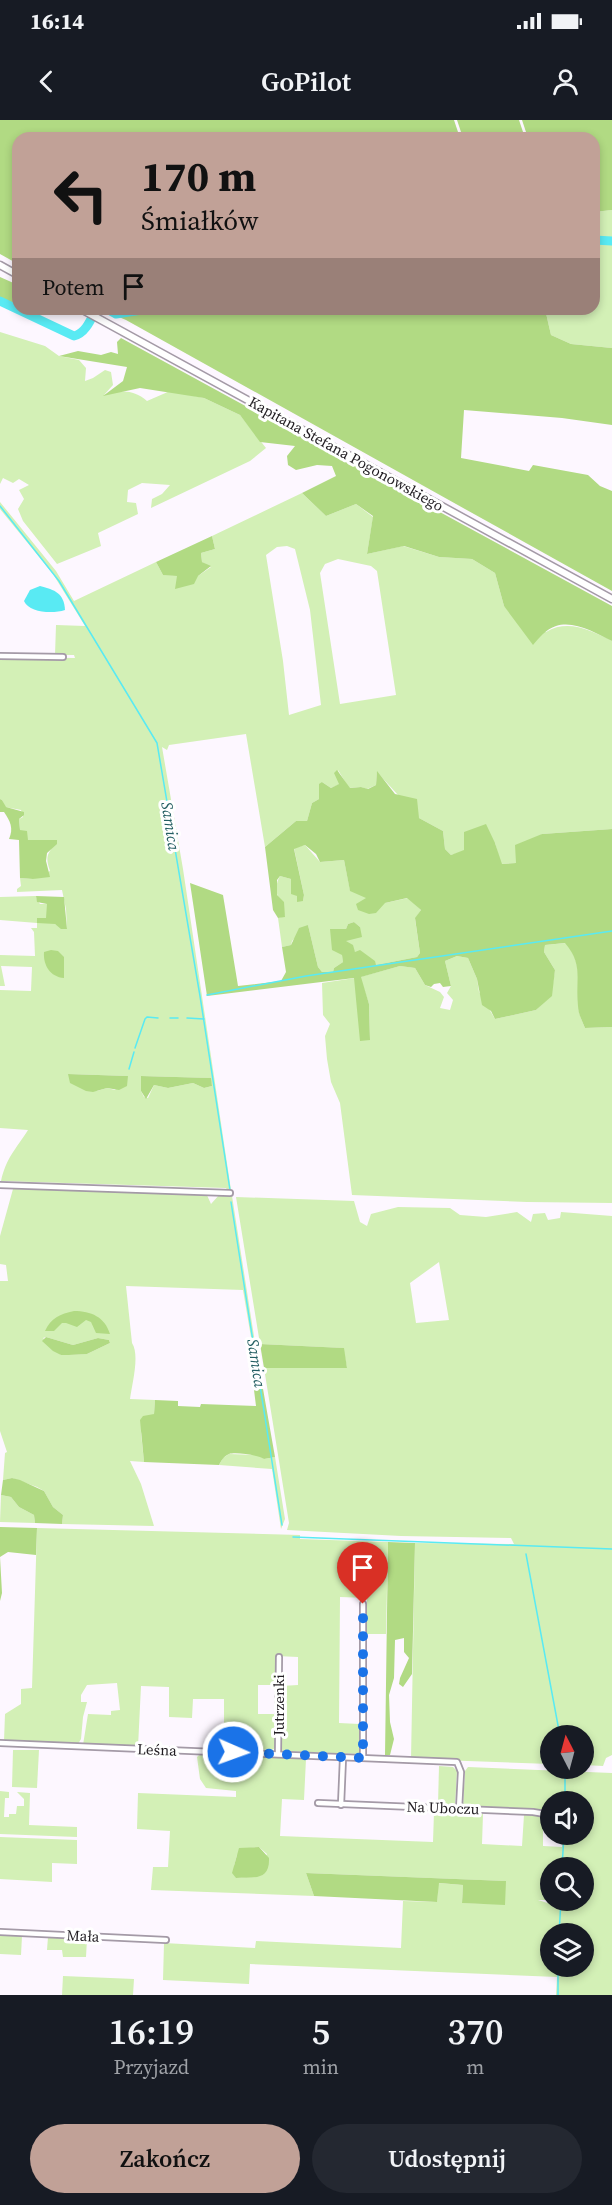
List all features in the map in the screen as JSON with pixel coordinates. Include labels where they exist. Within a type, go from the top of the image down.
[{"type":"main road","name":"Kapitana Stefana Pogonowskiego","points":[[93,315],[612,599]]},
{"type":"street","points":[[0,656],[63,657]]},
{"type":"street","points":[[0,1185],[230,1193]]},
{"type":"street","points":[[363,1604],[363,1758]]},
{"type":"street","name":"Jutrzenki","points":[[278,1754],[279,1657]]},
{"type":"street","name":"Leśna","points":[[0,1743],[457,1762],[461,1772],[459,1809]]},
{"type":"street","points":[[341,1805],[343,1758]]},
{"type":"street","name":"Na Uboczu","points":[[318,1803],[540,1814]]},
{"type":"street","name":"Mała","points":[[0,1932],[166,1940]]},
{"type":"green space","points":[[0,120],[454,120],[458,132],[12,132],[12,261],[0,254]]},
{"type":"green space","points":[[457,120],[519,120],[523,132],[461,132]]},
{"type":"green space","points":[[522,120],[612,120],[612,210],[600,211],[600,132],[526,132]]},
{"type":"green space","points":[[612,210],[612,348],[571,344],[551,335],[546,315],[600,315],[600,211]]},
{"type":"green space","points":[[0,277],[12,282],[12,303],[0,297]]},
{"type":"green space","points":[[114,315],[546,315],[551,335],[571,344],[612,348],[612,425],[562,418],[464,410],[461,458],[529,471],[533,465],[588,475],[600,486],[612,491],[612,591]]},
{"type":"green space","points":[[0,332],[45,346],[59,356],[79,360],[86,368],[85,381],[105,370],[111,372],[113,385],[104,395],[127,392],[137,394],[147,401],[170,391],[204,398],[240,415],[266,448],[250,461],[151,508],[152,499],[162,494],[170,485],[142,483],[128,490],[127,502],[136,503],[138,514],[98,533],[101,546],[57,564],[23,521],[18,509],[24,499],[19,490],[29,485],[19,479],[13,483],[3,478],[0,484]]},
{"type":"green space","points":[[121,338],[612,606],[612,641],[585,628],[563,625],[549,629],[533,645],[504,606],[495,573],[472,559],[439,557],[404,546],[367,554],[373,516],[356,504],[326,516],[302,493],[336,476],[332,466],[317,465],[296,470],[288,465],[287,456],[295,446],[260,442],[240,415],[204,398],[140,388],[103,396],[123,381],[127,367],[59,356],[78,351],[101,355],[111,352],[118,354],[117,342]]},
{"type":"green space","points":[[302,493],[326,516],[356,504],[373,517],[367,554],[403,546],[439,557],[472,559],[495,573],[504,606],[546,632],[562,626],[571,626],[612,641],[612,829],[542,834],[516,863],[501,864],[495,843],[451,855],[445,849],[443,831],[419,818],[377,772],[376,785],[367,789],[349,788],[338,770],[340,784],[331,788],[322,782],[319,799],[312,803],[307,821],[296,821],[265,847],[246,734],[169,745],[167,750],[162,747],[183,869],[231,1190],[228,1191],[226,1188],[1,1181],[9,1160],[28,1130],[0,1128],[0,990],[31,991],[32,967],[1,966],[5,986],[0,986],[0,955],[35,956],[34,932],[31,928],[37,928],[37,923],[0,920],[0,897],[36,896],[40,904],[47,904],[55,924],[67,929],[62,890],[17,892],[21,886],[20,878],[33,879],[50,871],[47,857],[57,840],[28,840],[20,830],[19,819],[23,817],[21,810],[5,807],[0,799],[0,657],[75,658],[74,655],[55,655],[56,625],[85,626],[53,574],[0,509],[0,502],[56,571],[74,601],[156,562],[163,575],[198,576],[211,567],[202,562],[201,553],[215,549],[212,536]],"holes":[[[287,546],[295,549],[310,610],[321,705],[289,715],[266,555],[277,547]],[[338,559],[371,566],[377,571],[396,695],[340,704],[320,573],[325,564]],[[68,1074],[128,1076],[115,1090],[107,1088],[97,1091]],[[141,1076],[210,1078],[212,1086],[204,1088],[193,1083],[168,1088],[154,1085],[148,1098],[144,1097],[141,1091]]]},
{"type":"green space","points":[[212,536],[215,549],[201,553],[202,562],[211,566],[198,576],[194,584],[175,589],[177,576],[163,575],[156,562]]},
{"type":"green space","points":[[337,770],[350,788],[368,789],[376,785],[377,771],[395,794],[417,799],[419,818],[443,831],[445,849],[451,855],[464,850],[464,832],[486,824],[502,864],[516,863],[515,845],[542,834],[612,829],[612,1027],[585,1028],[578,1009],[577,966],[575,958],[565,943],[545,945],[544,952],[555,970],[552,996],[536,1010],[495,1019],[491,1011],[482,1005],[477,979],[468,958],[457,956],[445,961],[451,986],[443,987],[440,983],[431,987],[425,985],[415,968],[400,966],[361,977],[369,1004],[370,1040],[360,1041],[354,978],[207,996],[190,883],[223,895],[238,986],[281,981],[286,972],[282,947],[291,945],[299,928],[308,925],[318,967],[322,972],[333,972],[334,968],[343,962],[342,955],[332,950],[330,929],[346,929],[348,924],[354,922],[360,927],[362,937],[346,941],[353,945],[355,952],[360,950],[375,961],[376,965],[417,957],[420,953],[415,918],[421,910],[407,898],[385,903],[376,913],[369,914],[358,910],[356,904],[366,898],[350,891],[344,860],[320,862],[316,854],[305,845],[294,849],[304,895],[303,901],[297,902],[297,896],[291,894],[291,879],[280,876],[277,880],[277,895],[284,902],[285,917],[278,918],[273,910],[265,847],[296,821],[307,821],[312,803],[319,799],[319,784],[322,782],[331,788],[339,784],[334,773]]},
{"type":"green space","points":[[0,799],[6,807],[24,812],[19,819],[20,830],[27,831],[28,840],[57,840],[57,844],[47,853],[46,861],[50,877],[20,878],[19,840],[9,839],[11,825],[4,812],[0,812]]},
{"type":"green space","points":[[305,845],[320,862],[344,860],[350,890],[385,903],[408,898],[421,910],[415,919],[420,953],[417,957],[376,965],[355,952],[345,941],[360,927],[354,922],[348,924],[346,929],[340,930],[343,962],[334,968],[333,972],[322,972],[318,967],[308,925],[292,941],[291,945],[282,947],[278,918],[285,916],[278,896],[278,881],[280,876],[291,879],[297,896],[303,901],[304,895],[294,848]]},
{"type":"green space","points":[[36,896],[64,897],[67,929],[61,929],[55,924],[37,923],[37,918],[46,918],[47,904],[37,902]]},
{"type":"green space","points":[[566,943],[577,965],[578,1007],[585,1028],[612,1027],[612,1203],[352,1195],[340,1103],[331,1082],[327,1059],[325,1036],[330,1024],[323,1015],[322,983],[355,978],[370,1040],[369,1004],[360,977],[400,966],[415,968],[425,985],[440,992],[444,997],[440,1008],[450,1010],[453,1000],[447,993],[451,986],[445,961],[457,956],[468,958],[477,979],[479,992],[495,1019],[536,1010],[551,996],[555,970],[544,952],[545,945]]},
{"type":"green space","points":[[58,951],[64,957],[64,978],[51,973],[46,966],[44,952]]},
{"type":"green space","points":[[68,1074],[128,1076],[127,1086],[119,1090],[107,1088],[93,1092],[86,1091],[70,1083]]},
{"type":"green space","points":[[141,1076],[211,1078],[212,1086],[204,1088],[193,1083],[168,1088],[154,1085],[146,1099],[141,1091]]},
{"type":"green space","points":[[13,1189],[206,1193],[211,1204],[220,1194],[232,1196],[256,1349],[253,1349],[243,1290],[126,1286],[135,1355],[130,1399],[155,1400],[154,1414],[141,1433],[144,1462],[130,1461],[141,1484],[154,1526],[62,1524],[63,1515],[53,1507],[44,1491],[12,1478],[3,1480],[5,1453],[7,1452],[0,1431],[0,1281],[8,1281],[6,1265],[0,1264],[0,1236]],"holes":[[[43,1338],[73,1345],[98,1338],[109,1340],[110,1343],[87,1354],[61,1355]]]},
{"type":"green space","points":[[236,1197],[354,1201],[360,1222],[367,1226],[371,1214],[398,1207],[450,1208],[460,1215],[486,1217],[517,1212],[531,1222],[533,1214],[545,1213],[548,1220],[560,1218],[561,1212],[612,1216],[612,1755],[606,1758],[603,1766],[594,1766],[594,1725],[540,1725],[540,1764],[411,1759],[415,1543],[514,1544],[511,1538],[401,1536],[287,1530],[289,1523],[264,1368],[347,1368],[343,1348],[260,1344]],"holes":[[[439,1262],[449,1320],[416,1323],[410,1283]]]},
{"type":"green space","points":[[74,1311],[97,1316],[105,1323],[110,1334],[96,1333],[91,1322],[86,1320],[77,1327],[62,1323],[54,1331],[45,1331],[56,1317]]},
{"type":"green space","points":[[46,1337],[73,1345],[98,1338],[109,1340],[110,1343],[87,1354],[61,1355],[42,1341]]},
{"type":"green space","points":[[260,1344],[344,1348],[347,1368],[264,1368]]},
{"type":"green space","points":[[256,1349],[275,1457],[264,1459],[232,1453],[226,1456],[219,1465],[144,1462],[140,1420],[143,1416],[154,1414],[155,1400],[178,1401],[178,1406],[200,1407],[201,1404],[256,1406],[249,1350]]},
{"type":"green space","points":[[229,1454],[259,1455],[264,1459],[275,1457],[285,1519],[281,1529],[272,1469],[219,1465]]},
{"type":"green space","points":[[12,1478],[44,1491],[53,1507],[63,1515],[62,1524],[35,1523],[34,1515],[19,1507],[11,1497],[1,1495],[3,1480]]},
{"type":"green space","points":[[1,1495],[11,1497],[19,1507],[34,1515],[35,1523],[0,1522]]},
{"type":"green space","points":[[0,1527],[37,1528],[36,1555],[8,1552],[0,1557]]},
{"type":"green space","points":[[37,1528],[300,1535],[300,1539],[388,1542],[386,1634],[366,1634],[367,1598],[340,1597],[339,1723],[359,1724],[359,1754],[283,1751],[281,1748],[281,1686],[298,1685],[298,1657],[276,1656],[275,1685],[258,1685],[258,1714],[275,1714],[275,1748],[272,1750],[224,1748],[224,1699],[193,1699],[192,1718],[169,1717],[169,1687],[141,1686],[138,1747],[83,1745],[88,1714],[111,1715],[111,1711],[120,1710],[117,1683],[87,1685],[81,1695],[81,1702],[87,1702],[81,1739],[78,1744],[4,1741],[5,1714],[21,1704],[21,1689],[32,1688]]},
{"type":"green space","points":[[388,1542],[415,1543],[412,1674],[403,1687],[399,1684],[409,1658],[404,1652],[404,1638],[395,1640],[394,1678],[389,1695],[390,1722],[394,1739],[390,1755],[385,1755]]},
{"type":"green space","points":[[0,1557],[2,1593],[0,1601]]},
{"type":"green space","points":[[13,1750],[39,1750],[37,1788],[12,1787]]},
{"type":"green space","points":[[200,1754],[306,1759],[304,1800],[282,1799],[280,1836],[433,1842],[434,1812],[483,1814],[482,1844],[522,1846],[524,1815],[540,1816],[540,1845],[562,1847],[562,1845],[594,1845],[594,1791],[540,1791],[540,1810],[463,1806],[465,1771],[468,1767],[540,1770],[540,1779],[594,1779],[594,1772],[612,1773],[612,1995],[556,1995],[557,1977],[594,1977],[594,1923],[540,1923],[540,1976],[250,1964],[249,1984],[163,1980],[164,1943],[255,1948],[256,1941],[401,1948],[403,1901],[437,1902],[438,1883],[463,1885],[462,1903],[505,1904],[505,1881],[306,1873],[314,1896],[151,1890],[153,1867],[168,1867],[170,1831],[137,1829],[138,1793],[236,1797],[236,1791],[206,1788],[200,1779],[197,1757]],"holes":[[[259,1847],[267,1854],[255,1877],[236,1878],[234,1866],[237,1855],[250,1848]]]},
{"type":"green space","points":[[439,1766],[453,1767],[457,1771],[455,1806],[438,1805]]},
{"type":"green space","points":[[0,1791],[9,1792],[9,1798],[5,1798],[4,1817],[16,1814],[17,1806],[24,1806],[24,1799],[17,1792],[30,1793],[29,1825],[77,1827],[77,1837],[0,1834]]},
{"type":"green space","points":[[0,1837],[77,1840],[77,1864],[52,1863],[52,1882],[0,1879]]},
{"type":"green space","points":[[259,1847],[269,1858],[267,1871],[259,1876],[236,1878],[232,1873],[239,1848]]},
{"type":"green space","points":[[306,1873],[506,1881],[505,1905],[462,1903],[463,1885],[439,1883],[437,1902],[314,1896]]},
{"type":"green space","points":[[0,1935],[22,1936],[21,1955],[0,1954]]},
{"type":"green space","points":[[48,1937],[87,1939],[86,1957],[63,1957],[62,1950],[47,1950]]},
{"type":"green space","points":[[63,1976],[134,1979],[133,1995],[62,1995]]},
{"type":"water","points":[[40,586],[58,593],[63,600],[65,610],[42,612],[27,605],[24,601],[30,590]]},
{"type":"waterway","points":[[600,240],[612,241]]},
{"type":"waterway","points":[[0,301],[12,307]]},
{"type":"waterway","points":[[30,315],[74,336],[85,329],[93,315]]},
{"type":"waterway","name":"Samica","points":[[0,506],[59,581],[157,743],[230,1190]]},
{"type":"waterway","points":[[207,995],[306,976],[612,931]]},
{"type":"waterway","points":[[135,1048],[145,1019],[147,1017],[158,1018]]},
{"type":"waterway","points":[[170,1018],[178,1018]]},
{"type":"waterway","points":[[187,1018],[204,1019]]},
{"type":"waterway","points":[[129,1069],[134,1052]]},
{"type":"waterway","name":"Samica","points":[[231,1202],[282,1525]]},
{"type":"waterway","name":"Samica","points":[[293,1537],[612,1549]]},
{"type":"waterway","points":[[526,1554],[558,1725]]},
{"type":"waterway","points":[[565,1779],[565,1791]]},
{"type":"waterway","points":[[563,1845],[563,1857]]},
{"type":"waterway","points":[[560,1911],[560,1923]]},
{"type":"waterway","points":[[558,1977],[558,1995]]},
{"type":"route","points":[[233,1752],[363,1758],[363,1604]]}]
